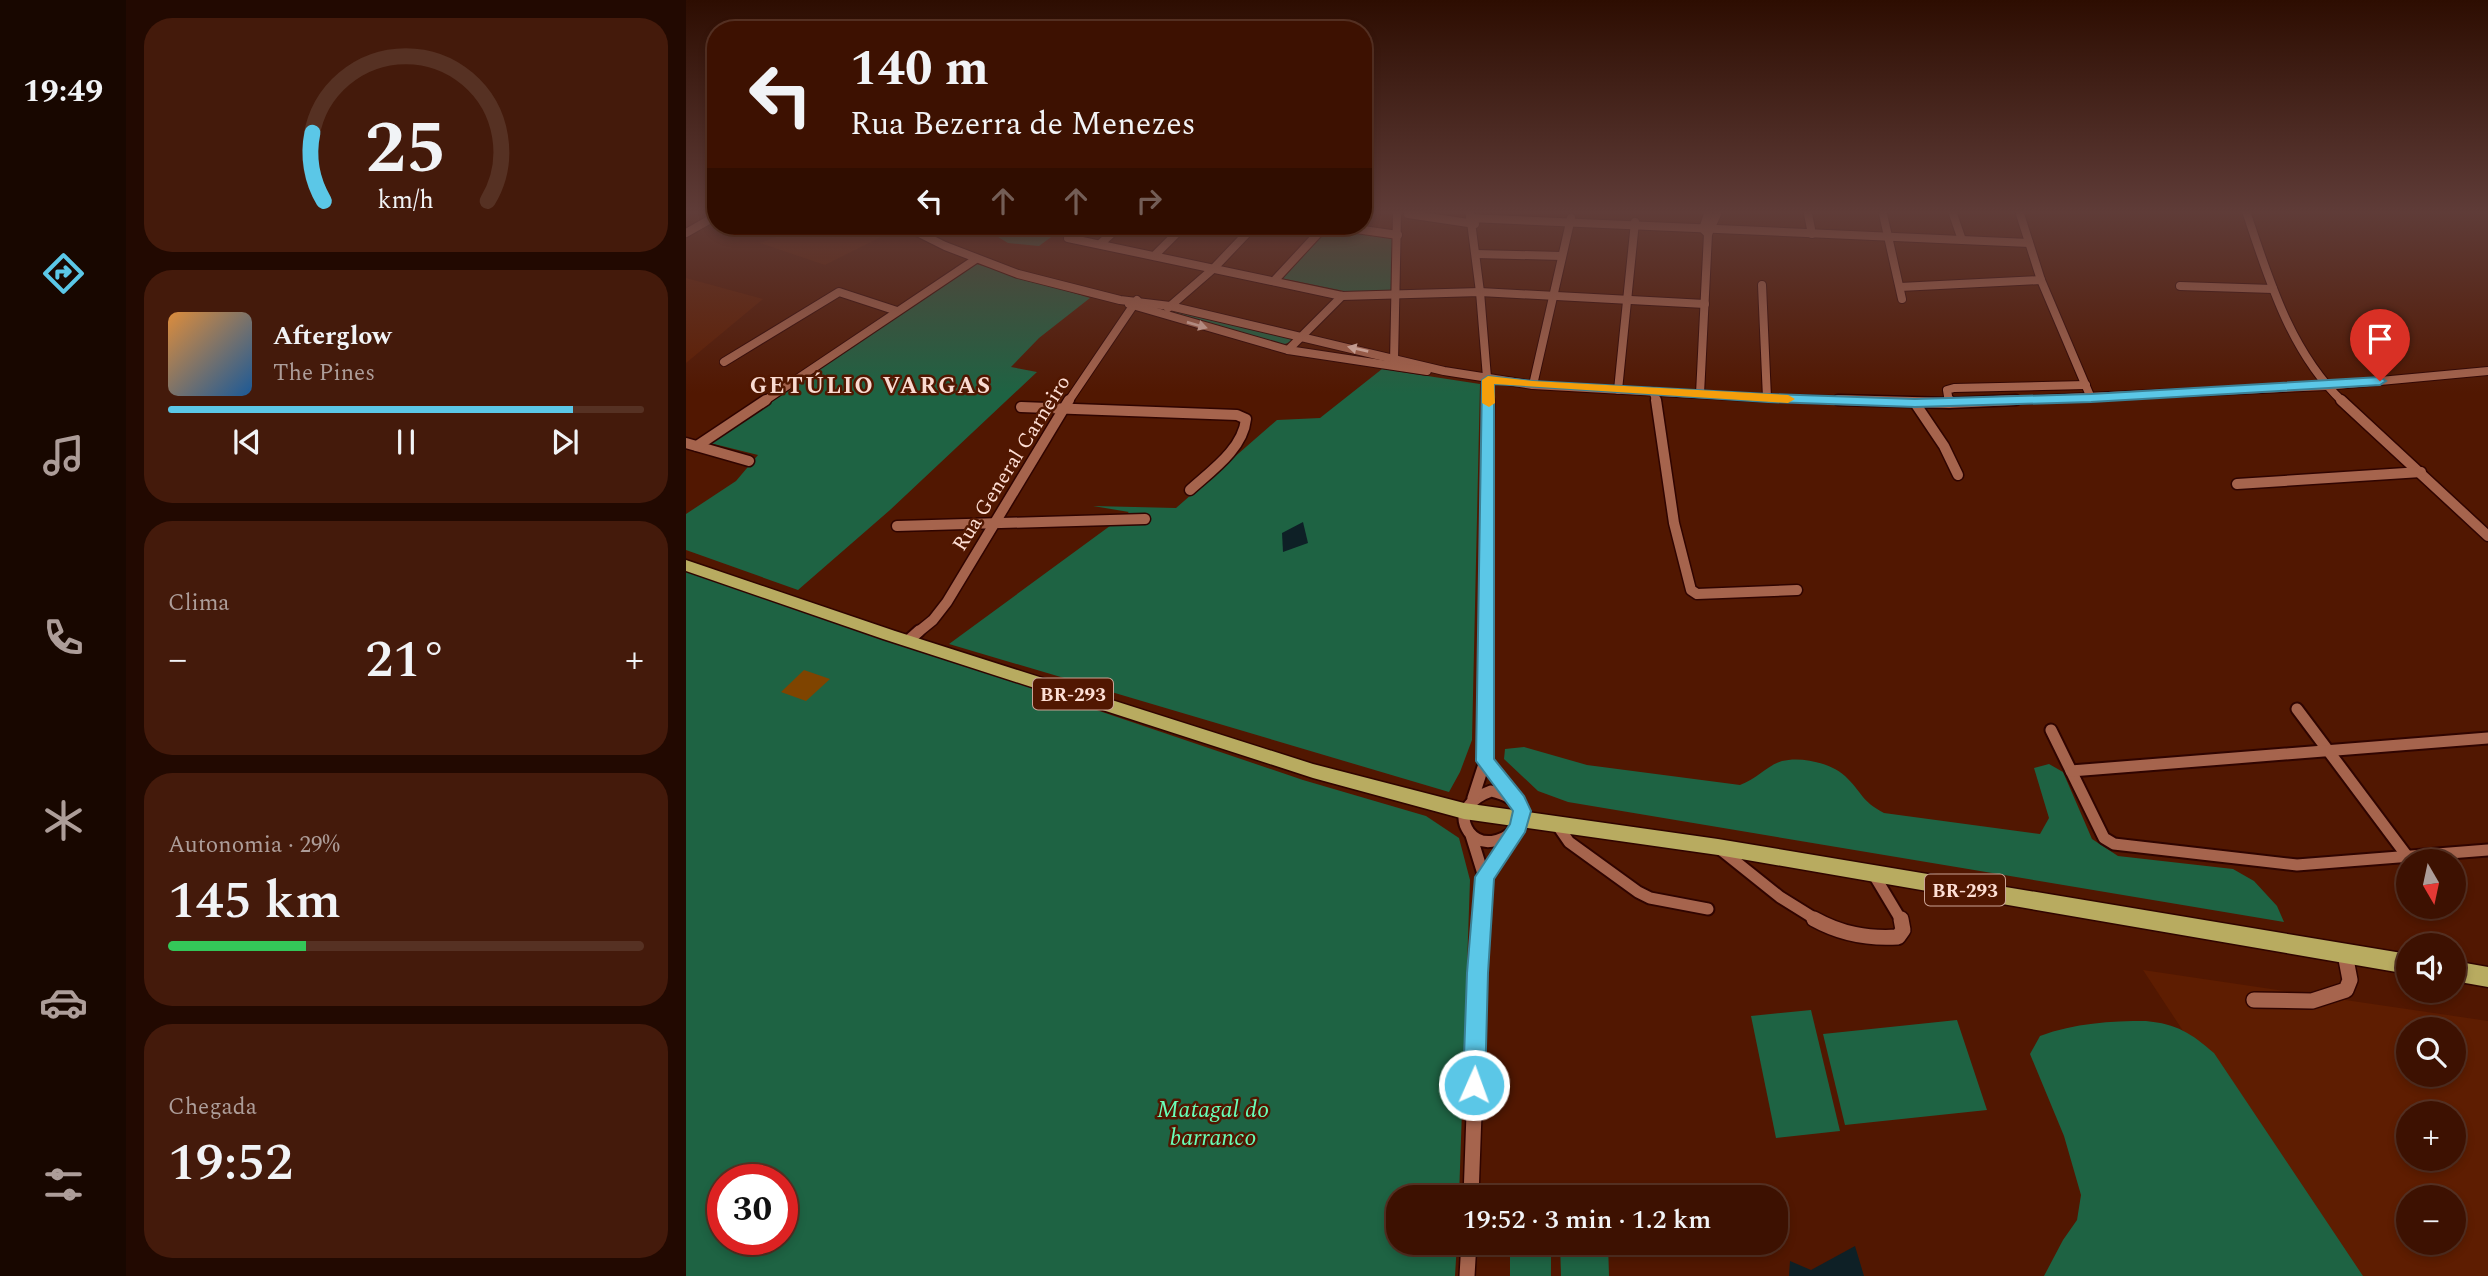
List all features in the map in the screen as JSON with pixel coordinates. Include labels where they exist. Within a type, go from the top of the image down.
[{"type":"highway","name":"BR-293","points":[[686,565],[1313,771],[1469,805],[1515,829],[1558,826],[1717,847],[2396,962]]},
{"type":"highway","points":[[2466,973],[2488,977]]},
{"type":"street","points":[[697,446],[954,274]]},
{"type":"street","points":[[1017,274],[1120,300],[1170,306],[1394,362]]},
{"type":"street","points":[[1161,315],[1208,274]]},
{"type":"street","points":[[1236,274],[1342,296],[1480,292],[1704,304]]},
{"type":"street","points":[[1274,281],[1281,274]]},
{"type":"street","points":[[1394,362],[1398,274]]},
{"type":"street","points":[[1471,1185],[1478,973],[1485,877],[1471,835],[1465,828],[1469,805],[1485,761],[1488,380],[1478,274]]},
{"type":"street","points":[[1533,385],[1558,274]]},
{"type":"street","points":[[1618,390],[1630,274]]},
{"type":"street","points":[[1700,394],[1706,274]]},
{"type":"street","points":[[1897,274],[1902,299]]},
{"type":"street","points":[[2039,274],[2091,398]]},
{"type":"street","points":[[2268,274],[2306,356],[2326,386],[2488,536]]},
{"type":"street","points":[[1900,287],[2041,280]]},
{"type":"street","points":[[1762,285],[1768,398]]},
{"type":"street","points":[[2180,286],[2273,289]]},
{"type":"street","points":[[724,362],[839,292],[897,311]]},
{"type":"street","points":[[1288,350],[1342,296]]},
{"type":"street","points":[[1135,303],[1161,315],[1288,350],[1394,362],[1488,380],[1533,385],[1768,398],[1915,403],[2091,398],[2326,386],[2488,371]]},
{"type":"street","name":"Rua General Carneiro","points":[[909,640],[933,620],[947,602],[1064,408],[1135,303]]},
{"type":"street","points":[[1949,403],[1949,389],[2086,385]]},
{"type":"street","points":[[2027,386],[2034,400]]},
{"type":"street","points":[[1998,387],[2004,401]]},
{"type":"street","points":[[1653,391],[1658,405],[1674,523],[1692,590],[1697,594],[1797,590]]},
{"type":"street","points":[[1915,403],[1944,446],[1958,475]]},
{"type":"street","points":[[1021,407],[1227,414],[1246,419],[1246,430],[1227,454],[1189,491]]},
{"type":"street","points":[[686,443],[749,461]]},
{"type":"street","points":[[2237,484],[2421,472]]},
{"type":"street","points":[[897,526],[1145,519]]},
{"type":"street","points":[[2297,709],[2402,849]]},
{"type":"street","points":[[2051,730],[2104,838],[2114,844],[2297,865],[2396,857]]},
{"type":"street","points":[[2071,771],[2488,738]]},
{"type":"street","points":[[1485,761],[1522,811],[1515,829],[1485,877]]},
{"type":"street","points":[[1469,805],[1491,791],[1510,795]]},
{"type":"street","points":[[1558,826],[1570,842],[1638,892],[1650,898],[1708,909]]},
{"type":"street","points":[[1471,835],[1490,842],[1515,829]]},
{"type":"street","points":[[1717,847],[1832,930],[1855,937],[1898,937],[1903,930],[1900,915],[1874,875]]},
{"type":"street","points":[[2466,852],[2488,850]]},
{"type":"street","points":[[2254,1000],[2312,1002],[2346,990],[2350,980],[2345,954]]},
{"type":"street","points":[[1467,1276],[1468,1255]]},
{"type":"shaded area","points":[[686,278],[763,299],[686,363]]},
{"type":"shaded area","points":[[2143,970],[2461,1017],[2396,1017],[2396,1087],[2466,1087],[2466,1018],[2488,1021],[2488,1276],[2344,1276]]},
{"type":"green space","points":[[958,274],[1008,274],[1090,298],[1039,338],[1011,367],[1037,372],[890,510],[798,590],[686,550],[686,514],[736,481],[758,455],[710,443]]},
{"type":"green space","points":[[1285,274],[1392,274],[1391,290],[1349,292],[1281,278]]},
{"type":"green space","points":[[1173,310],[1292,338],[1293,341],[1282,345],[1171,313]]},
{"type":"green space","points":[[1382,369],[1480,384],[1472,740],[1449,792],[949,644],[1129,512],[1093,506],[1176,508],[1277,420],[1320,418]]},
{"type":"green space","name":"Matagal do barranco","points":[[686,571],[1303,780],[1426,816],[1459,838],[1470,880],[1459,1185],[1386,1185],[1386,1255],[1456,1255],[1455,1276],[686,1276]]},
{"type":"green space","points":[[1524,747],[1587,765],[1740,785],[1782,761],[1807,760],[1839,771],[1866,800],[1884,813],[2040,834],[2049,818],[2034,768],[2049,764],[2063,772],[2092,839],[2118,856],[2233,869],[2254,881],[2277,906],[2284,922],[1568,802],[1538,791],[1504,759],[1505,749]]},
{"type":"green space","points":[[1811,1010],[1840,1131],[1776,1138],[1751,1016]]},
{"type":"green space","points":[[1957,1020],[1987,1110],[1845,1125],[1823,1034]]},
{"type":"green space","points":[[2146,1021],[2166,1024],[2183,1031],[2214,1053],[2363,1276],[2044,1276],[2077,1220],[2081,1195],[2064,1136],[2030,1054],[2040,1036],[2066,1028]]},
{"type":"green space","points":[[1510,1255],[1551,1255],[1551,1276],[1510,1276]]},
{"type":"green space","points":[[1560,1255],[1608,1255],[1609,1276],[1561,1276]]},
{"type":"water","points":[[1303,522],[1308,543],[1283,552],[1282,533]]},
{"type":"water","points":[[1855,1246],[1864,1276],[1789,1276],[1790,1261],[1811,1270]]},
{"type":"building","points":[[804,670],[830,679],[806,701],[781,692]]},
{"type":"slow traffic","points":[[1489,403],[1488,380],[1533,385],[1788,399]]},
{"type":"district","name":"GETÚLIO VARGAS","points":[[871,385]]},
{"type":"route","points":[[1474,1085],[1485,877],[1510,836],[1519,827],[1522,811],[1518,802],[1485,761],[1488,380],[1533,385],[1768,398],[1915,403],[2091,398],[2380,381]]}]
